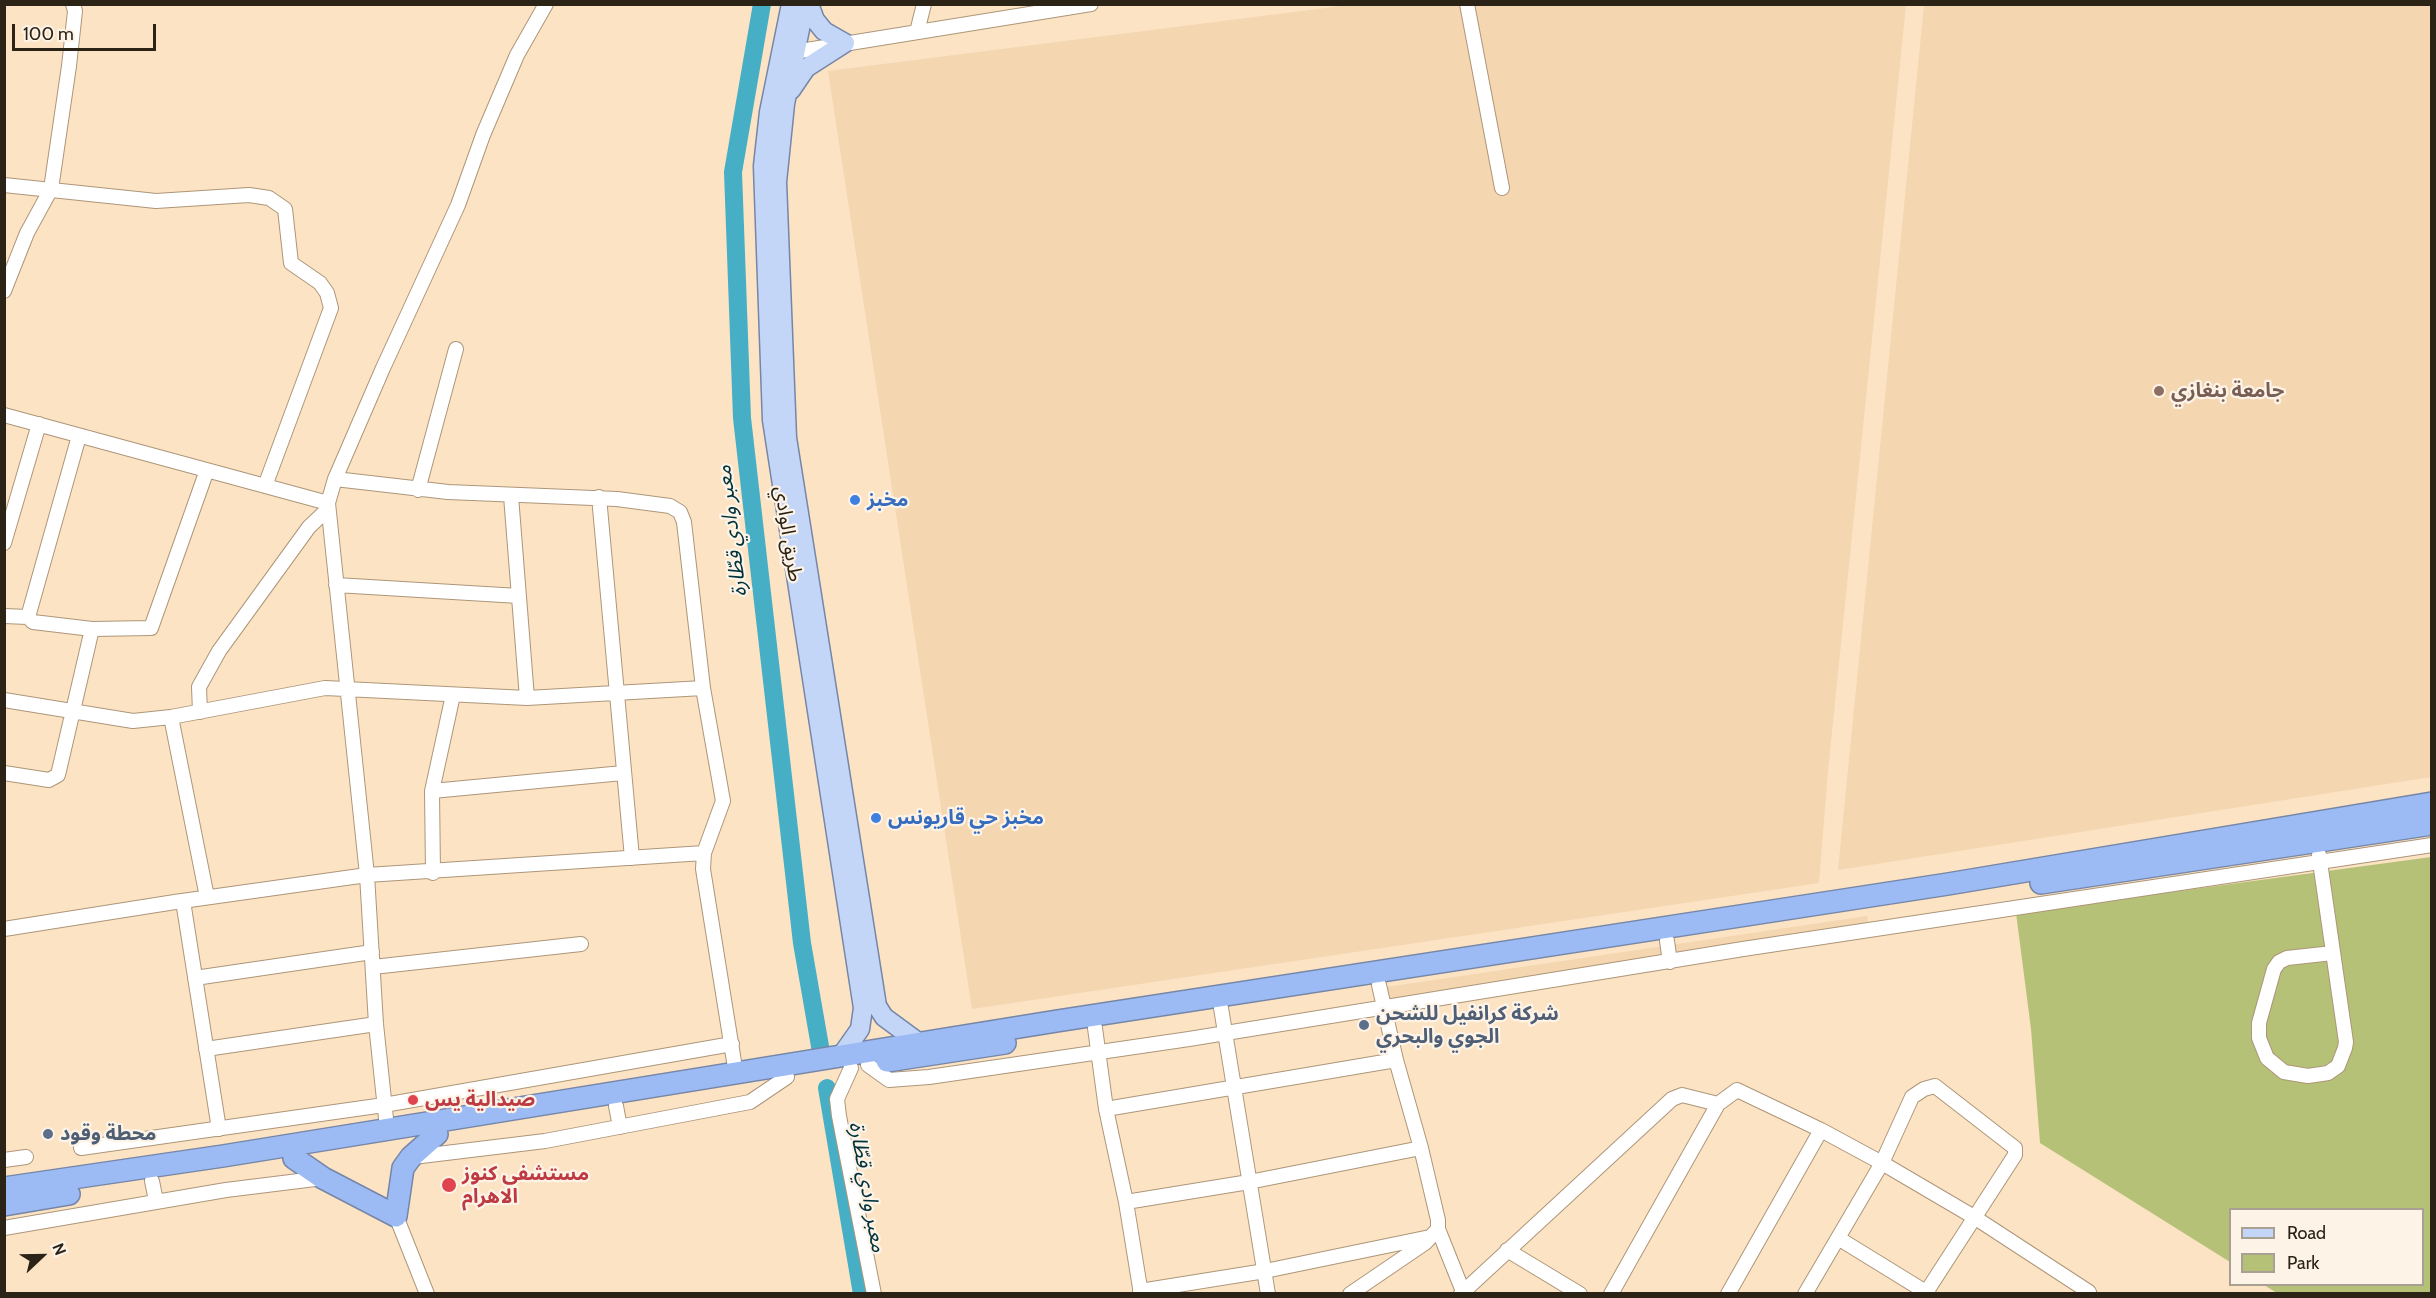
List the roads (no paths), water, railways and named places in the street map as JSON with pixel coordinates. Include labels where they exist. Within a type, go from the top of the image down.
[{"type":"highway","points":[[4,1188],[104,1175],[736,1074],[925,1059],[2432,803]]},
{"type":"highway","points":[[4,1205],[154,1191],[294,1158],[616,1106],[854,1063],[925,1059],[1221,1008],[2432,824]]},
{"type":"highway","points":[[294,1158],[323,1178],[396,1216],[403,1168],[411,1157],[437,1134]]},
{"type":"main road","name":"طريق الوادي","points":[[785,472],[777,182],[785,104],[791,4]]},
{"type":"main road","name":"طريق الوادي","points":[[807,4],[787,53],[765,144],[763,186],[772,420],[785,472],[870,1007],[860,1029],[854,1063]]},
{"type":"main road","points":[[785,104],[806,68],[845,44],[824,31],[807,4]]},
{"type":"main road","points":[[870,1007],[884,1017],[925,1059]]},
{"type":"street","points":[[4,291],[27,233],[51,189],[70,55],[75,11],[73,4]]},
{"type":"street","points":[[387,1128],[376,1024],[367,875],[328,506],[335,479],[458,205],[483,135],[518,55],[546,4]]},
{"type":"street","points":[[916,32],[924,4]]},
{"type":"street","points":[[787,53],[916,32],[1016,11],[1091,4]]},
{"type":"street","points":[[1467,4],[1502,188]]},
{"type":"street","points":[[4,185],[156,201],[249,195],[269,198],[285,208],[291,263],[321,284],[327,293],[331,308],[265,486]]},
{"type":"street","points":[[418,490],[456,349]]},
{"type":"street","points":[[4,415],[265,486],[328,506]]},
{"type":"street","points":[[4,543],[39,424]]},
{"type":"street","points":[[28,617],[79,436]]},
{"type":"street","points":[[4,616],[28,617],[33,622],[92,629],[140,630],[153,626],[207,470]]},
{"type":"street","points":[[335,479],[418,490],[511,496],[599,497],[670,506],[683,516],[703,688],[723,801],[704,853],[706,891],[736,1074]]},
{"type":"street","points":[[511,496],[527,698]]},
{"type":"street","points":[[599,497],[615,693],[632,858]]},
{"type":"street","points":[[200,712],[199,687],[219,651],[309,527],[328,506]]},
{"type":"street","points":[[336,585],[519,596]]},
{"type":"street","points":[[4,773],[49,780],[56,777],[92,629]]},
{"type":"street","points":[[4,700],[133,721],[200,712],[301,691],[347,690],[527,698],[703,688]]},
{"type":"street","points":[[433,873],[432,790],[453,695]]},
{"type":"street","points":[[171,717],[207,897]]},
{"type":"street","points":[[432,790],[623,773]]},
{"type":"street","points":[[2319,840],[2319,861],[2333,954],[2346,1042],[2344,1055],[2338,1066],[2322,1075],[2300,1076],[2284,1072],[2267,1058],[2259,1038],[2261,1017],[2274,969],[2279,962],[2287,958],[2333,954]]},
{"type":"street","points":[[925,1059],[1098,1053],[2432,844]]},
{"type":"street","points":[[4,929],[183,900],[367,875],[433,873],[704,853]]},
{"type":"street","points":[[183,900],[219,1129]]},
{"type":"street","points":[[1668,941],[1670,962]]},
{"type":"street","points":[[373,967],[580,944]]},
{"type":"street","points":[[195,978],[372,952]]},
{"type":"street","points":[[1379,985],[1438,1220],[1436,1232],[1463,1293],[1672,1099],[1682,1095],[1718,1104]]},
{"type":"street","points":[[1221,1008],[1268,1293]]},
{"type":"street","points":[[206,1049],[376,1024]]},
{"type":"street","points":[[1095,1028],[1106,1109],[1126,1202],[1141,1292],[1265,1271],[1436,1232]]},
{"type":"street","points":[[81,1148],[384,1106],[732,1044]]},
{"type":"street","points":[[1106,1109],[1396,1060]]},
{"type":"street","points":[[854,1063],[840,1087],[838,1107],[874,1293]]},
{"type":"street","points":[[411,1157],[545,1141],[750,1102],[786,1077]]},
{"type":"street","points":[[1805,1293],[1882,1163],[1912,1098],[1924,1089],[1935,1086],[2015,1148],[2014,1155],[1926,1293],[1838,1238]]},
{"type":"street","points":[[1611,1293],[1718,1104],[1737,1090],[1821,1130],[1882,1163],[1974,1217],[2089,1292]]},
{"type":"street","points":[[616,1106],[620,1127]]},
{"type":"street","points":[[1728,1293],[1821,1130]]},
{"type":"street","points":[[1126,1202],[1249,1182],[1421,1148]]},
{"type":"street","points":[[4,1160],[26,1157]]},
{"type":"street","points":[[4,1228],[154,1191],[323,1178]]},
{"type":"street","points":[[396,1216],[427,1293]]},
{"type":"street","points":[[1350,1293],[1436,1232]]},
{"type":"street","points":[[1507,1250],[1580,1293]]},
{"type":"waterway","name":"معبر وادي قطّارة","points":[[762,4],[733,172],[742,418],[802,943],[821,1052]]},
{"type":"waterway","name":"معبر وادي قطّارة","points":[[827,1088],[862,1294]]},
{"type":"place","name":"جامعة بنغازي","points":[[2159,391]]},
{"type":"place","name":"مخبز","points":[[855,500]]},
{"type":"place","name":"مخبز حي قاريونس","points":[[876,818]]},
{"type":"place","name":"شركة كرانفيل للشحن الجوي والبحري","points":[[1364,1025]]},
{"type":"place","name":"صيدالية يس","points":[[413,1100]]},
{"type":"place","name":"محطة وقود","points":[[48,1134]]},
{"type":"place","name":"مستشفى كنوز الاهرام","points":[[449,1185]]}]
